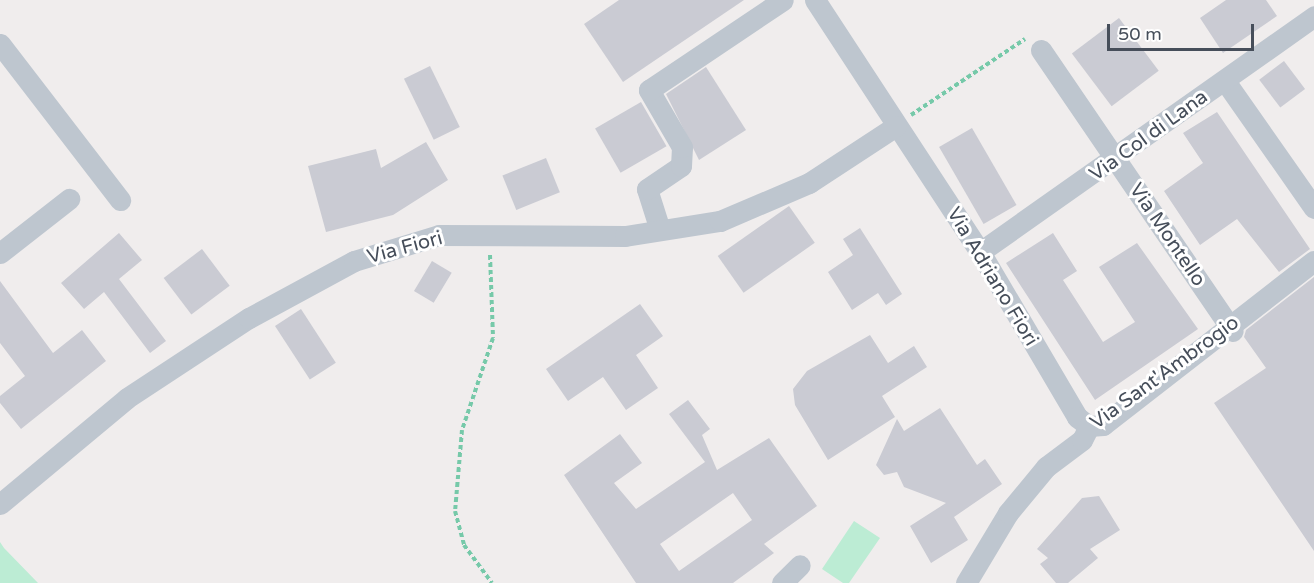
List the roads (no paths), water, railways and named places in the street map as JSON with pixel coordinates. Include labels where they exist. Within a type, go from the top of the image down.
[{"type":"street","points":[[660,230],[647,189],[681,166],[682,147],[649,90],[783,0]]},
{"type":"street","name":"Via Adriano Fiori","points":[[815,0],[980,252],[1027,337],[1077,417],[1089,426]]},
{"type":"street","name":"Via Col di Lana","points":[[980,252],[1116,161],[1314,16]]},
{"type":"street","points":[[0,44],[120,200]]},
{"type":"street","name":"Via Montello","points":[[1041,50],[1231,329]]},
{"type":"street","points":[[1225,81],[1314,208]]},
{"type":"street","name":"Via Fiori","points":[[0,504],[127,398],[249,318],[354,261],[439,235],[625,236],[720,221],[809,183],[896,126]]},
{"type":"street","points":[[0,253],[69,199]]},
{"type":"street","name":"Via Sant'Ambrogio","points":[[966,583],[1008,513],[1046,467],[1082,440],[1089,426],[1102,425],[1231,329],[1314,261]]},
{"type":"street","points":[[782,583],[800,565]]}]
